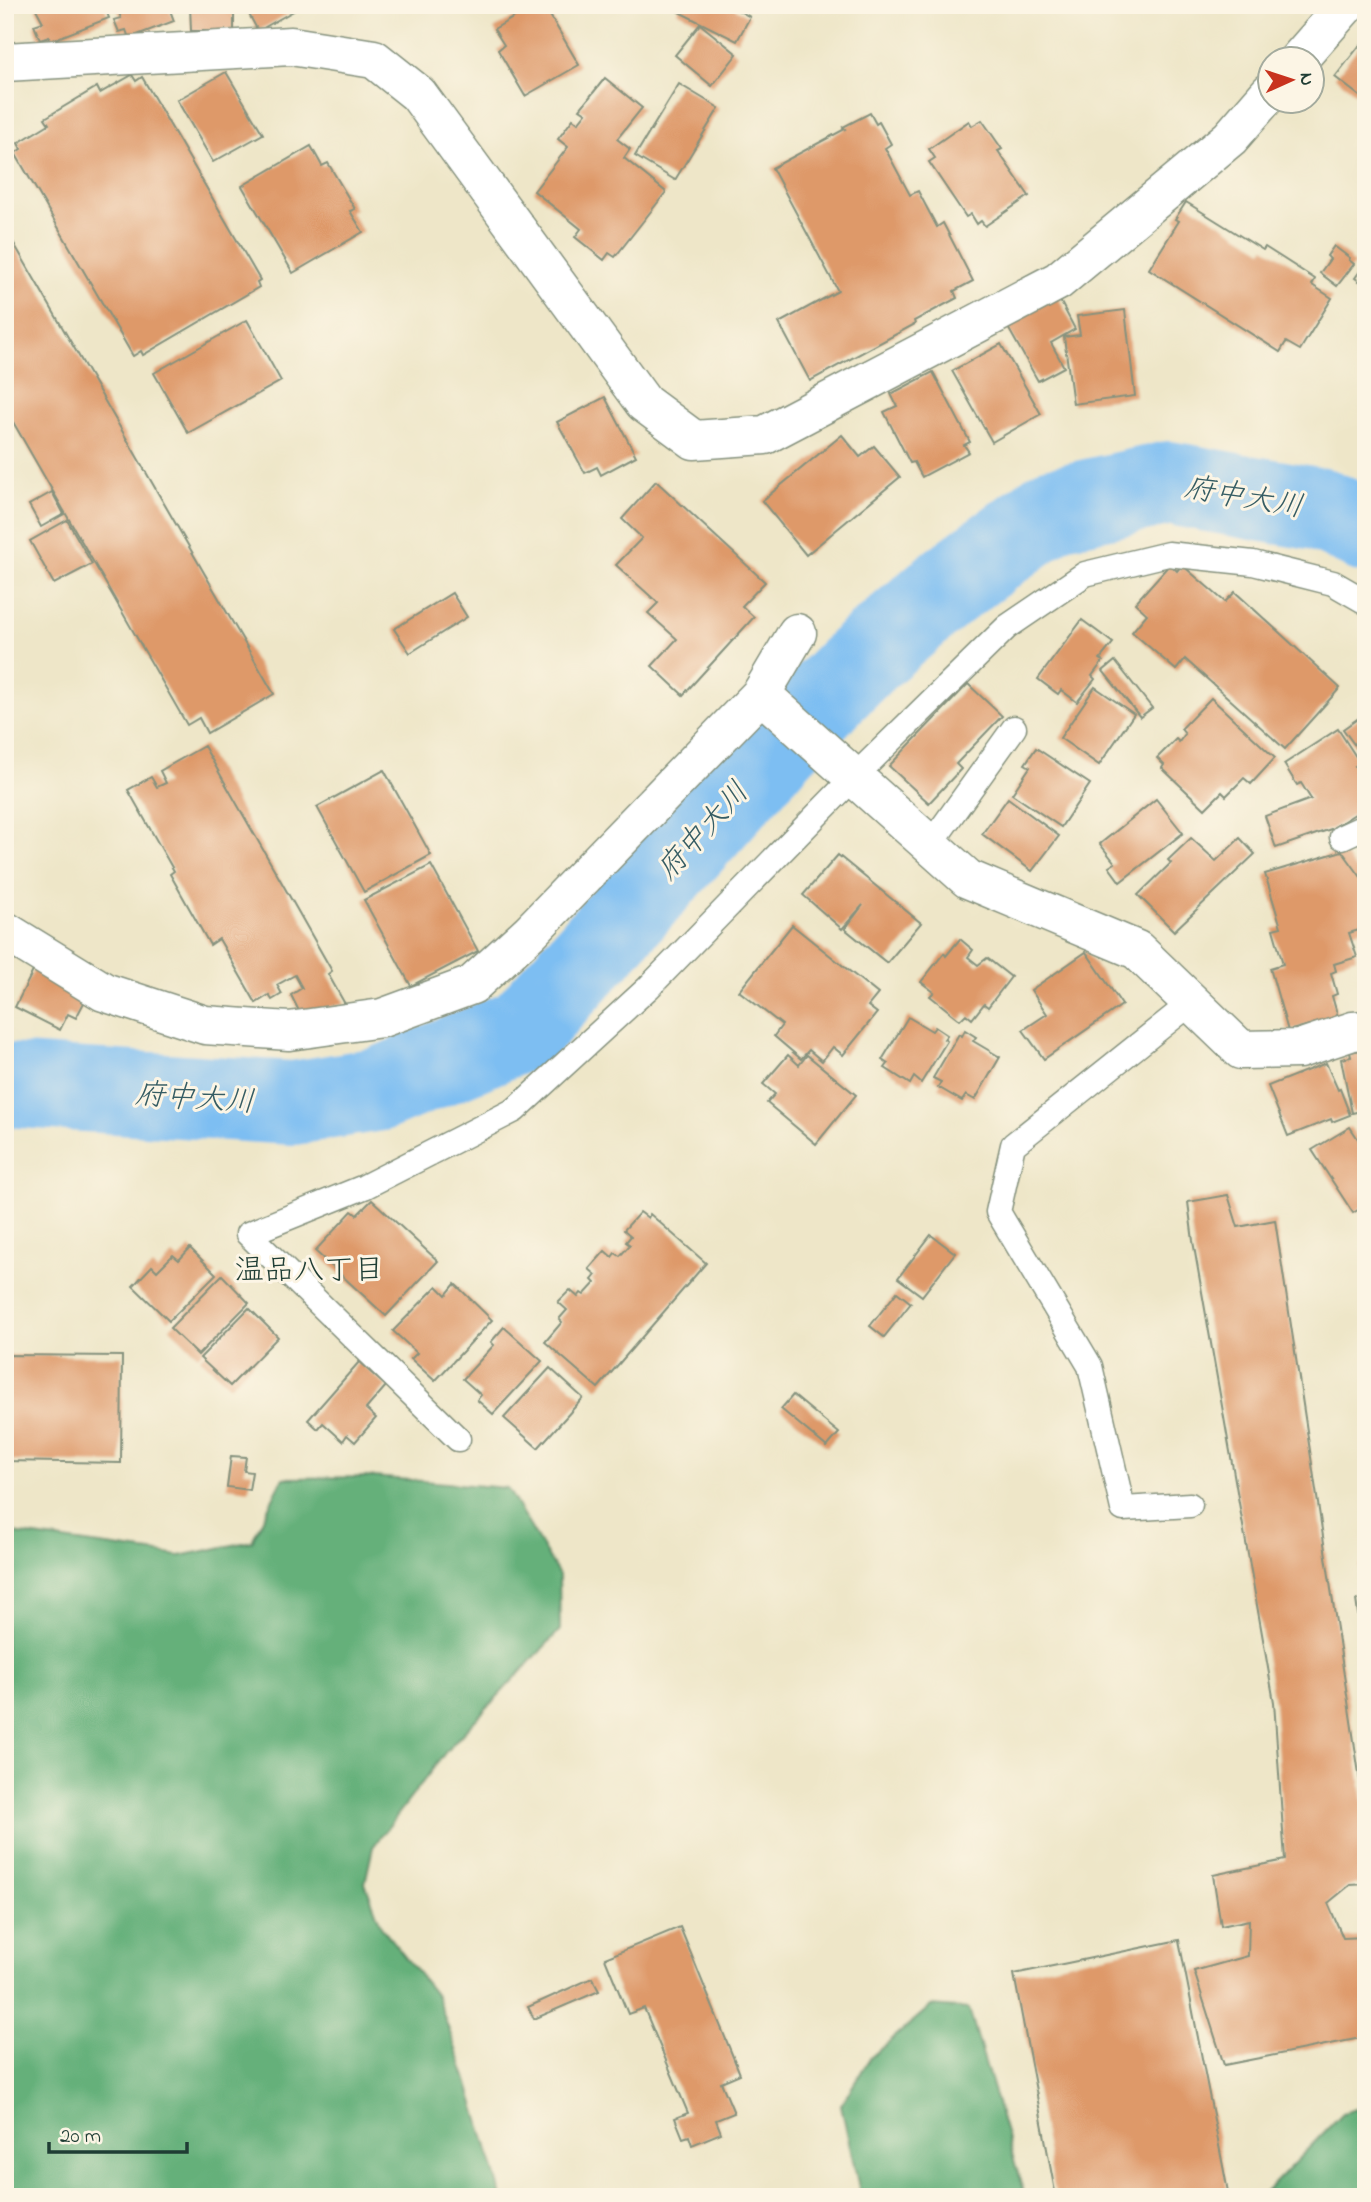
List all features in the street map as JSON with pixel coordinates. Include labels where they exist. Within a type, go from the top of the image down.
[{"type":"street","points":[[1310,46],[1346,5]]},
{"type":"street","points":[[5,62],[291,46],[374,59],[418,94],[644,403],[694,440],[765,435],[1058,281],[1230,138],[1256,107]]},
{"type":"street","points":[[5,930],[104,992],[205,1025],[289,1031],[382,1018],[472,985],[540,922],[766,698],[797,633]]},
{"type":"street","points":[[766,698],[968,879],[1137,950],[1241,1050],[1299,1049],[1353,1031],[1366,1030]]},
{"type":"lane","points":[[458,1439],[248,1234],[363,1187],[515,1110],[648,988],[844,768],[1007,627],[1085,574],[1168,554],[1192,556],[1253,563],[1333,583],[1366,602]]},
{"type":"lane","points":[[930,845],[1014,728]]},
{"type":"lane","points":[[1342,837],[1366,826]]},
{"type":"lane","points":[[1190,1505],[1124,1509],[1090,1366],[998,1212],[1013,1145],[1191,1003]]},
{"type":"green space","points":[[373,1477],[507,1488],[559,1575],[560,1630],[448,1749],[373,1847],[365,1883],[382,1928],[437,1997],[466,2077],[502,2197],[5,2197],[5,1532],[180,1556],[252,1541],[283,1478]]},
{"type":"green space","points":[[931,2006],[969,2009],[1025,2197],[861,2197],[841,2105],[870,2058]]},
{"type":"green space","points":[[1366,2106],[1366,2197],[1261,2197],[1343,2113]]},
{"type":"building","points":[[43,5],[104,5],[109,18],[50,41],[49,37],[40,40],[34,25],[43,22],[36,9]]},
{"type":"building","points":[[116,5],[168,5],[174,21],[129,38],[126,30],[119,32],[114,20],[121,18]]},
{"type":"building","points":[[190,5],[234,5],[234,31],[191,31]]},
{"type":"building","points":[[244,5],[304,5],[258,31]]},
{"type":"building","points":[[535,5],[544,5],[579,65],[525,96],[498,50],[504,45],[494,29]]},
{"type":"building","points":[[680,5],[735,5],[734,8],[750,17],[737,41],[677,11]]},
{"type":"building","points":[[700,24],[737,54],[712,86],[675,55]]},
{"type":"building","points":[[1360,45],[1366,50],[1366,101],[1335,77]]},
{"type":"building","points":[[226,72],[263,134],[213,162],[177,100]]},
{"type":"building","points":[[132,75],[136,81],[142,77],[260,280],[257,282],[259,287],[143,355],[141,351],[133,356],[15,153],[21,149],[18,143],[49,124],[45,118],[97,87],[100,93]]},
{"type":"building","points":[[605,78],[642,108],[617,139],[630,149],[624,158],[666,192],[615,257],[609,253],[604,260],[575,237],[581,229],[534,191],[568,147],[558,139],[573,119],[578,123],[586,113],[580,109]]},
{"type":"building","points":[[679,84],[719,108],[675,180],[635,156]]},
{"type":"building","points":[[870,113],[876,124],[879,122],[891,144],[885,148],[910,195],[918,191],[937,227],[943,223],[973,281],[954,291],[957,298],[914,321],[915,324],[810,381],[779,323],[838,291],[772,168]]},
{"type":"building","points":[[982,120],[1002,149],[998,151],[1029,196],[985,226],[981,221],[977,224],[971,214],[966,217],[929,162],[935,158],[929,149],[969,121],[972,126]]},
{"type":"building","points":[[311,146],[322,166],[328,163],[355,209],[350,211],[363,232],[293,273],[242,186]]},
{"type":"building","points":[[1186,202],[1315,279],[1312,285],[1332,298],[1300,350],[1286,342],[1280,352],[1149,269],[1179,221],[1175,219]]},
{"type":"building","points":[[5,228],[274,694],[207,733],[199,718],[187,725],[5,408]]},
{"type":"building","points":[[1334,246],[1354,264],[1337,286],[1320,273],[1330,259],[1327,256]]},
{"type":"building","points":[[1366,263],[1366,286],[1355,278]]},
{"type":"building","points":[[1057,295],[1075,329],[1051,343],[1064,367],[1038,381],[1006,324]]},
{"type":"building","points":[[1125,310],[1135,396],[1073,404],[1064,337],[1080,335],[1077,316]]},
{"type":"building","points":[[247,320],[281,381],[188,433],[154,373]]},
{"type":"building","points":[[1001,344],[1041,414],[992,442],[952,371]]},
{"type":"building","points":[[933,372],[970,442],[964,445],[969,452],[922,477],[914,462],[910,463],[884,412],[897,406],[891,394]]},
{"type":"building","points":[[605,397],[636,456],[601,475],[597,467],[585,473],[557,422]]},
{"type":"building","points":[[842,435],[860,457],[874,446],[900,477],[806,555],[762,501]]},
{"type":"building","points":[[656,481],[765,582],[742,606],[754,617],[683,695],[652,666],[677,639],[648,613],[658,603],[616,565],[642,538],[622,519]]},
{"type":"building","points":[[52,492],[64,514],[41,527],[29,505]]},
{"type":"building","points":[[67,520],[92,564],[54,584],[30,541]]},
{"type":"building","points":[[1170,564],[1177,571],[1182,565],[1225,602],[1235,592],[1340,688],[1285,749],[1185,659],[1176,670],[1132,632],[1147,614],[1135,603]]},
{"type":"building","points":[[452,593],[467,617],[410,653],[394,629]]},
{"type":"building","points":[[1082,620],[1113,643],[1100,659],[1103,661],[1092,676],[1095,679],[1077,702],[1061,690],[1058,694],[1038,679]]},
{"type":"building","points":[[1115,661],[1152,708],[1140,717],[1103,671]]},
{"type":"building","points":[[968,684],[1002,716],[956,764],[961,769],[929,803],[889,766]]},
{"type":"building","points":[[1095,687],[1134,714],[1099,765],[1060,738]]},
{"type":"building","points":[[1211,698],[1275,758],[1251,784],[1244,778],[1226,796],[1222,792],[1205,809],[1162,768],[1164,765],[1157,758],[1176,739],[1179,742],[1185,734],[1181,729]]},
{"type":"building","points":[[1366,713],[1366,761],[1343,729]]},
{"type":"building","points":[[1338,729],[1360,763],[1355,766],[1366,782],[1366,807],[1331,829],[1276,848],[1265,816],[1311,799],[1301,783],[1297,785],[1284,764]]},
{"type":"building","points":[[204,746],[332,971],[328,974],[345,1004],[300,1013],[291,995],[302,988],[295,975],[277,985],[282,994],[272,1000],[269,995],[256,1003],[219,939],[210,945],[170,874],[174,871],[128,790],[151,777],[157,787],[166,783],[160,771]]},
{"type":"building","points":[[1036,748],[1090,784],[1061,827],[1012,794],[1030,767],[1025,764]]},
{"type":"building","points":[[384,770],[431,855],[364,892],[317,807]]},
{"type":"building","points":[[1008,798],[1059,836],[1032,871],[982,834]]},
{"type":"building","points":[[1156,799],[1183,833],[1120,882],[1109,867],[1115,863],[1100,844]]},
{"type":"building","points":[[1191,838],[1216,861],[1240,838],[1255,854],[1174,931],[1138,895],[1171,863],[1168,860]]},
{"type":"building","points":[[1342,851],[1366,884],[1366,928],[1349,933],[1357,957],[1334,964],[1336,971],[1331,973],[1337,994],[1332,996],[1338,1017],[1288,1031],[1270,968],[1283,964],[1273,929],[1281,927],[1265,874]]},
{"type":"building","points":[[838,855],[921,923],[887,963],[845,929],[863,905],[842,929],[803,895]]},
{"type":"building","points":[[431,865],[478,951],[411,986],[364,900]]},
{"type":"building","points":[[792,925],[878,994],[868,1006],[877,1013],[843,1055],[833,1047],[822,1061],[809,1050],[801,1059],[774,1036],[782,1025],[739,991]]},
{"type":"building","points":[[960,939],[973,950],[968,957],[978,965],[987,958],[1011,977],[988,1007],[984,1004],[972,1019],[966,1014],[960,1020],[930,996],[934,992],[921,982],[944,953],[946,956]]},
{"type":"building","points":[[1086,952],[1122,1005],[1044,1059],[1023,1030],[1047,1014],[1031,990]]},
{"type":"building","points":[[36,965],[89,993],[76,1018],[68,1014],[60,1030],[15,1007]]},
{"type":"building","points":[[908,1017],[932,1031],[935,1027],[947,1035],[944,1039],[947,1041],[921,1083],[914,1077],[910,1084],[885,1068],[888,1064],[882,1060]]},
{"type":"building","points":[[965,1030],[976,1037],[973,1041],[1000,1057],[975,1100],[966,1095],[962,1101],[938,1087],[941,1082],[933,1078],[959,1034],[962,1036]]},
{"type":"building","points":[[1366,1049],[1366,1110],[1352,1113],[1341,1059],[1351,1057],[1350,1052]]},
{"type":"building","points":[[788,1055],[799,1065],[807,1055],[856,1095],[816,1144],[767,1103],[775,1094],[763,1084]]},
{"type":"building","points":[[1326,1063],[1350,1115],[1332,1122],[1331,1119],[1288,1136],[1268,1086]]},
{"type":"building","points":[[1350,1127],[1366,1151],[1366,1205],[1353,1213],[1312,1150]]},
{"type":"building","points":[[1228,1195],[1238,1227],[1275,1220],[1366,1820],[1366,1884],[1350,1885],[1328,1903],[1343,1938],[1366,1937],[1366,2037],[1224,2065],[1194,1971],[1248,1956],[1249,1920],[1221,1926],[1213,1875],[1285,1860],[1274,1702],[1188,1202]]},
{"type":"building","points":[[372,1200],[438,1261],[386,1316],[315,1251],[352,1211],[357,1215]]},
{"type":"building","points":[[640,1212],[648,1218],[650,1214],[706,1263],[598,1388],[545,1342],[562,1322],[559,1319],[567,1310],[558,1302],[570,1290],[578,1297],[581,1293],[584,1295],[595,1283],[592,1280],[596,1275],[589,1269],[605,1251],[612,1257],[615,1253],[620,1256],[630,1245],[626,1242],[631,1236],[624,1230]]},
{"type":"building","points":[[931,1235],[955,1253],[922,1296],[898,1278]]},
{"type":"building","points":[[190,1248],[216,1274],[169,1321],[133,1286],[152,1266],[157,1271],[173,1255],[179,1260]]},
{"type":"building","points":[[222,1275],[249,1303],[198,1355],[170,1328]]},
{"type":"building","points":[[455,1284],[492,1320],[435,1381],[411,1359],[417,1353],[393,1331],[437,1286],[446,1295]]},
{"type":"building","points":[[897,1292],[911,1303],[884,1337],[870,1326]]},
{"type":"building","points":[[249,1308],[278,1337],[230,1386],[200,1358]]},
{"type":"building","points":[[504,1327],[542,1361],[493,1414],[477,1400],[481,1395],[463,1379],[494,1345],[491,1342]]},
{"type":"building","points":[[5,1355],[122,1356],[121,1463],[5,1461]]},
{"type":"building","points":[[359,1362],[386,1386],[366,1409],[376,1418],[355,1442],[347,1435],[343,1441],[323,1423],[318,1429],[308,1420]]},
{"type":"building","points":[[550,1368],[583,1398],[538,1448],[504,1418]]},
{"type":"building","points":[[793,1395],[839,1433],[827,1447],[781,1409]]},
{"type":"building","points":[[231,1456],[246,1457],[244,1471],[252,1472],[249,1490],[227,1487]]},
{"type":"building","points":[[1366,1564],[1366,1598],[1364,1598],[1359,1565]]},
{"type":"building","points":[[1366,1598],[1366,1655],[1364,1656],[1356,1600]]},
{"type":"building","points":[[680,1927],[740,2074],[721,2082],[734,2113],[716,2120],[721,2133],[692,2145],[689,2136],[683,2138],[675,2118],[688,2113],[644,2008],[628,2014],[605,1958]]},
{"type":"building","points":[[1179,1940],[1229,2197],[1056,2197],[1014,1974]]},
{"type":"building","points":[[592,1978],[599,1991],[534,2019],[528,2007]]},
{"type":"waterway","name":"府中大川","points":[[5,1085],[293,1103],[380,1089],[523,1029],[783,740],[861,661],[946,588],[1053,509],[1169,483],[1322,510],[1366,531]]},
{"type":"district","name":"温品八丁目","points":[[309,1269]]}]
